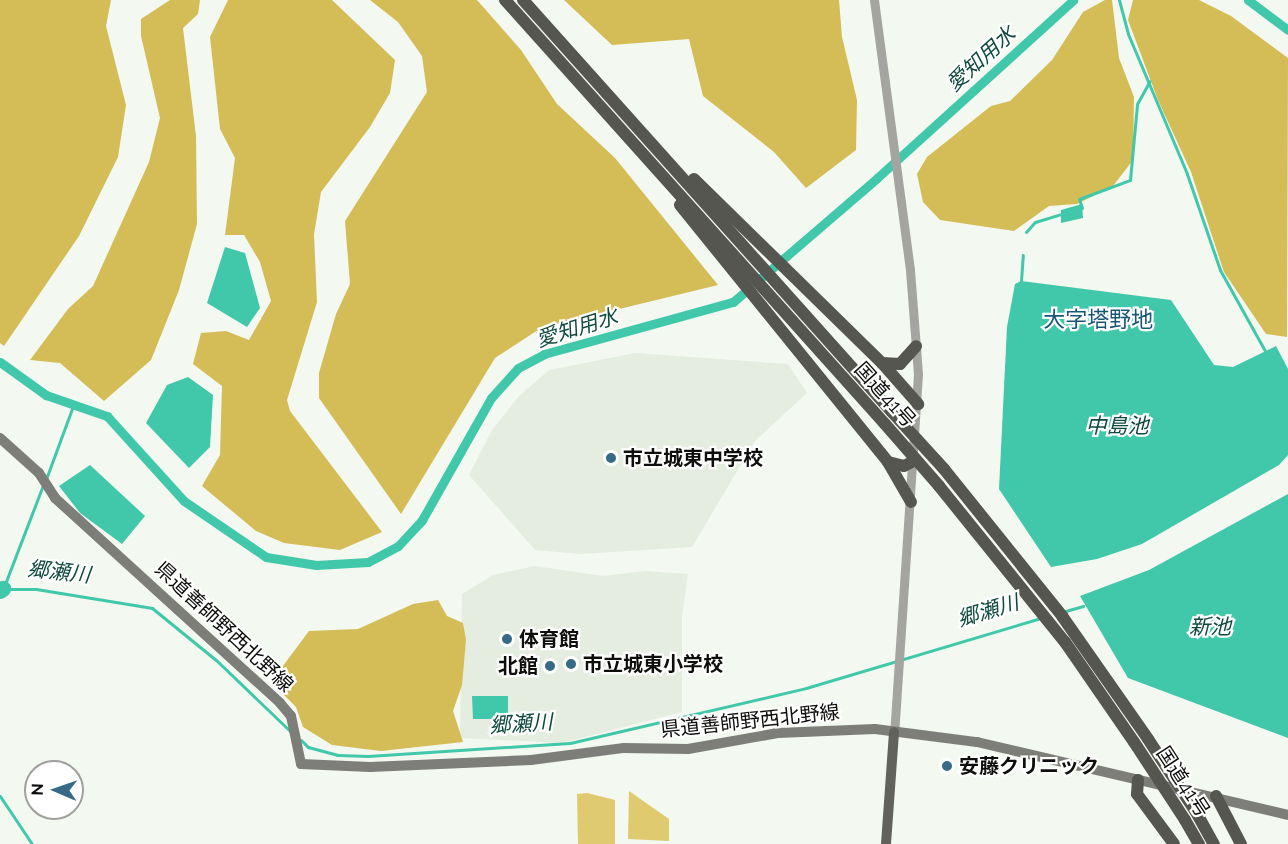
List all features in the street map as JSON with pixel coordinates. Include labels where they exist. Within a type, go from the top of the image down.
[{"type":"highway","name":"国道41号","points":[[505,0],[731,251],[892,412],[944,469],[1148,739],[1214,844]]},
{"type":"highway","name":"国道41号","points":[[523,0],[653,145],[746,237],[790,308],[885,424],[1071,640],[1199,844]]},
{"type":"highway","points":[[650,162],[724,263],[888,462],[911,502]]},
{"type":"highway","points":[[746,237],[805,287],[882,363],[918,404]]},
{"type":"highway","points":[[882,363],[900,364],[916,346]]},
{"type":"highway","points":[[888,462],[904,466],[914,461]]},
{"type":"highway","points":[[1138,780],[1137,794],[1174,844]]},
{"type":"highway","points":[[1216,796],[1241,844]]},
{"type":"main road","name":"県道善師野西北野線","points":[[0,438],[39,473],[56,498],[291,716],[294,744],[301,764],[370,767],[531,760],[624,748],[688,749],[803,730],[894,732],[976,742],[1216,796],[1288,815]]},
{"type":"main road","points":[[886,844],[894,732]]},
{"type":"street","points":[[874,0],[916,346],[918,404],[897,656],[894,732]]},
{"type":"shaded area","points":[[0,0],[111,0],[106,26],[126,105],[118,157],[79,236],[4,346],[0,343]]},
{"type":"shaded area","points":[[170,0],[200,0],[198,14],[183,28],[196,136],[197,224],[179,290],[151,360],[104,401],[60,363],[30,360],[68,309],[93,286],[149,162],[160,118],[141,36],[141,19]]},
{"type":"shaded area","points":[[228,0],[332,0],[395,60],[390,93],[370,127],[321,192],[314,234],[317,302],[287,400],[290,411],[382,532],[340,550],[284,543],[256,531],[202,486],[220,455],[222,386],[193,364],[201,333],[226,331],[249,340],[271,301],[260,262],[244,235],[225,235],[235,158],[220,129],[210,37]]},
{"type":"shaded area","points":[[370,0],[477,0],[521,50],[557,104],[615,158],[718,285],[541,328],[495,358],[401,514],[319,398],[319,373],[336,314],[350,284],[345,221],[427,92],[422,56],[398,22]]},
{"type":"shaded area","points":[[564,0],[839,0],[842,37],[857,100],[856,150],[806,188],[774,152],[703,96],[689,39],[612,45]]},
{"type":"shaded area","points":[[1105,0],[1112,0],[1119,58],[1134,97],[1133,160],[1113,186],[1077,204],[1049,206],[1014,231],[940,220],[923,202],[917,174],[927,157],[991,106],[1010,101],[1052,60],[1083,12]]},
{"type":"shaded area","points":[[1133,0],[1199,0],[1231,16],[1288,58],[1287,337],[1266,334],[1224,272],[1191,172],[1158,100],[1128,20]]},
{"type":"shaded area","name":"市立城東中学校","points":[[635,353],[788,364],[807,393],[755,441],[692,547],[581,554],[535,550],[469,475],[492,430],[518,397],[549,370]]},
{"type":"shaded area","name":"市立城東小学校","points":[[535,566],[603,576],[645,571],[688,574],[682,616],[682,712],[562,743],[460,738],[462,594],[493,575]]},
{"type":"shaded area","points":[[438,600],[447,616],[463,623],[466,640],[462,685],[453,711],[463,742],[381,751],[332,745],[303,727],[296,707],[271,682],[309,631],[358,629],[413,604]]},
{"type":"shaded area","points":[[629,791],[669,819],[669,841],[628,839]]},
{"type":"shaded area","points":[[587,793],[615,800],[615,844],[578,844],[577,794]]},
{"type":"water","points":[[1082,204],[1083,218],[1061,223],[1061,210]]},
{"type":"water","points":[[225,247],[245,253],[260,308],[247,327],[207,303]]},
{"type":"water","name":"中島池","points":[[1021,281],[1171,300],[1214,365],[1233,367],[1276,346],[1288,369],[1288,455],[1279,465],[1142,544],[1097,559],[1051,567],[999,489],[1007,327],[1015,284]]},
{"type":"water","points":[[188,377],[213,395],[210,447],[189,468],[146,423],[167,385]]},
{"type":"water","points":[[90,465],[145,516],[122,544],[80,513],[59,486]]},
{"type":"water","name":"新池","points":[[1288,494],[1288,738],[1128,678],[1080,596],[1149,570]]},
{"type":"water","points":[[472,696],[508,696],[508,719],[473,719]]},
{"type":"waterway","name":"愛知用水","points":[[0,362],[46,395],[107,416],[184,501],[266,557],[316,565],[368,562],[398,546],[422,520],[491,398],[518,368],[544,354],[733,302],[877,178],[1073,0]]},
{"type":"waterway","points":[[1119,0],[1128,34],[1187,174],[1220,270],[1265,351]]},
{"type":"waterway","name":"愛知用水","points":[[1248,0],[1288,30]]},
{"type":"waterway","points":[[1082,208],[1079,199],[1130,180],[1137,104],[1150,81]]},
{"type":"waterway","points":[[1026,232],[1035,222],[1061,214]]},
{"type":"waterway","points":[[1021,281],[1023,255]]},
{"type":"waterway","points":[[46,479],[73,406]]},
{"type":"waterway","name":"郷瀬川","points":[[43,485],[3,589],[36,589],[152,608],[216,660],[291,732]]},
{"type":"waterway","name":"郷瀬川","points":[[1062,612],[1083,606]]},
{"type":"waterway","name":"郷瀬川","points":[[301,740],[308,747],[337,755],[368,756],[570,743],[806,688],[1041,618]]},
{"type":"waterway","points":[[0,796],[32,844]]},
{"type":"place","name":"市立城東中学校","points":[[611,458]]},
{"type":"place","name":"体育館","points":[[507,639]]},
{"type":"place","name":"市立城東小学校","points":[[571,664]]},
{"type":"place","name":"北館","points":[[550,666]]},
{"type":"place","name":"安藤クリニック","points":[[947,766]]},
{"type":"district","name":"大字塔野地","points":[[1098,320]]}]
